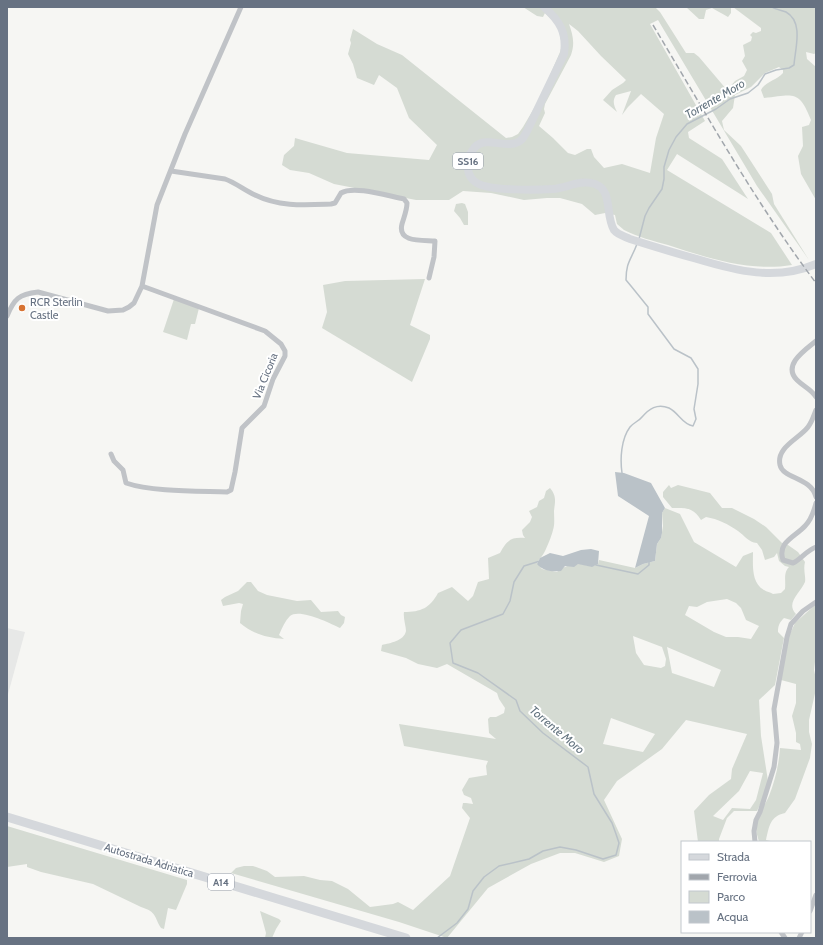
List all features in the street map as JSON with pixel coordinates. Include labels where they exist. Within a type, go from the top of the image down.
[{"type":"highway","name":"Autostrada Adriatica","points":[[7,817],[35,828],[385,938]]},
{"type":"highway","name":"Autostrada Adriatica","points":[[7,822],[35,828],[406,938]]},
{"type":"main road","name":"SS16","points":[[544,7],[557,19],[562,28],[565,45],[564,54],[522,139],[510,144],[488,142],[479,144],[471,152],[467,166],[469,174],[477,183],[498,188],[554,189],[582,182],[593,183],[601,188],[605,194],[612,225],[615,230],[619,234],[630,239],[726,268],[747,272],[777,273],[800,270],[816,264]]},
{"type":"street","points":[[7,316],[11,305],[17,298],[26,293],[38,292],[108,311],[129,308],[134,302],[142,286],[155,214],[185,134],[241,7]]},
{"type":"street","points":[[171,171],[225,179],[233,182],[256,196],[286,204],[331,204],[335,203],[341,193],[349,191],[363,191],[404,199],[407,203],[402,233],[406,238],[435,241],[434,257],[429,278]]},
{"type":"street","name":"Via Cicoria","points":[[111,454],[114,461],[123,470],[126,483],[132,485],[175,490],[227,492],[231,490],[242,428],[264,406],[273,379],[286,351],[282,344],[265,330],[142,286]]},
{"type":"street","points":[[816,341],[795,360],[791,368],[793,375],[798,381],[812,391],[816,397]]},
{"type":"street","points":[[816,410],[808,427],[785,448],[780,457],[780,466],[785,473],[809,485],[816,497]]},
{"type":"street","points":[[816,503],[814,511],[805,526],[786,542],[781,553],[783,560],[792,562],[798,560],[808,551],[816,547]]},
{"type":"street","points":[[755,841],[754,831],[756,820],[774,768],[777,743],[774,709],[787,638],[791,624],[803,611],[816,602]]},
{"type":"street","points":[[811,908],[816,895]]},
{"type":"shaded area","points":[[7,628],[25,632],[7,698]]},
{"type":"green space","points":[[523,7],[655,7],[660,12],[686,53],[694,53],[699,57],[727,90],[735,81],[744,76],[747,70],[742,61],[745,56],[743,45],[751,41],[752,37],[750,35],[753,32],[756,33],[761,31],[761,28],[733,7],[816,7],[816,53],[806,52],[807,59],[816,67],[816,200],[801,174],[798,156],[803,146],[802,127],[809,125],[811,120],[807,110],[803,103],[794,96],[788,95],[764,98],[761,90],[765,85],[783,73],[783,70],[779,67],[765,73],[751,87],[735,95],[733,108],[722,121],[724,130],[741,146],[772,194],[774,204],[809,260],[757,186],[658,20],[650,24],[705,121],[688,132],[689,138],[722,159],[748,199],[677,154],[667,170],[771,233],[792,265],[761,267],[698,255],[635,235],[624,230],[617,224],[615,215],[605,213],[595,215],[582,204],[560,198],[524,200],[491,193],[463,191],[449,200],[416,200],[334,184],[309,173],[290,170],[282,165],[284,155],[294,146],[295,138],[347,153],[429,160],[437,145],[409,118],[397,88],[379,75],[374,85],[357,78],[348,54],[353,29],[377,44],[402,55],[506,138],[518,134],[540,98],[562,45],[558,26],[545,13],[543,17],[537,16]],"holes":[[[569,24],[578,31],[626,80],[612,90],[603,100],[617,112],[614,104],[616,95],[631,91],[622,115],[641,94],[664,114],[656,138],[650,173],[622,164],[604,168],[594,157],[591,149],[587,149],[575,155],[568,153],[539,126],[545,113],[545,104],[571,55],[573,40]]]},
{"type":"green space","points":[[686,7],[731,7],[731,13],[728,17],[712,8],[706,10],[704,19],[699,19]]},
{"type":"green space","points":[[456,204],[465,204],[468,212],[468,225],[464,225],[454,211]]},
{"type":"green space","points":[[425,279],[410,325],[430,335],[430,339],[412,382],[322,328],[327,312],[323,285],[345,281]]},
{"type":"green space","points":[[174,299],[199,308],[195,324],[191,324],[187,340],[163,332]]},
{"type":"green space","points":[[669,485],[671,488],[678,485],[710,493],[722,508],[732,508],[766,527],[783,544],[788,545],[798,552],[805,562],[805,582],[792,606],[796,614],[791,620],[784,618],[779,626],[778,632],[784,638],[775,685],[759,700],[761,736],[768,781],[757,811],[734,811],[727,818],[719,841],[698,841],[694,811],[709,795],[731,779],[732,769],[747,734],[686,720],[662,749],[617,781],[604,800],[622,839],[619,856],[604,862],[575,853],[560,853],[531,864],[488,888],[447,938],[399,922],[231,873],[236,868],[253,866],[267,871],[275,877],[304,876],[332,881],[348,889],[370,907],[398,902],[413,910],[450,876],[470,818],[462,808],[463,803],[473,804],[471,798],[464,795],[462,790],[469,778],[487,775],[486,766],[488,761],[404,746],[399,724],[496,739],[489,733],[488,719],[504,713],[505,708],[497,693],[447,664],[437,668],[418,664],[406,658],[381,651],[382,645],[396,641],[405,634],[404,612],[420,610],[428,606],[438,593],[452,587],[468,601],[473,596],[478,582],[489,579],[488,558],[500,553],[510,540],[525,538],[522,530],[530,522],[532,517],[529,511],[537,507],[539,501],[544,498],[546,491],[550,488],[555,499],[554,525],[547,548],[537,563],[542,569],[557,572],[564,567],[572,565],[595,565],[598,564],[599,560],[635,568],[655,561],[657,544],[661,538],[663,526],[662,513],[665,508],[680,514],[694,542],[736,567],[743,556],[753,552],[755,578],[760,587],[765,591],[773,594],[781,593],[785,589],[785,574],[789,567],[785,566],[779,561],[777,553],[774,557],[765,560],[762,550],[757,543],[749,540],[734,528],[719,520],[706,517],[701,520],[692,510],[689,509],[672,508],[663,497],[663,492]],"holes":[[[727,599],[736,603],[741,608],[746,620],[759,626],[751,639],[726,637],[714,632],[685,615],[689,606],[697,607],[707,602]],[[633,636],[662,647],[666,659],[665,666],[661,668],[644,665],[636,653]],[[667,647],[721,670],[714,687],[672,673]],[[611,718],[655,734],[643,752],[603,744]],[[750,771],[763,773],[756,800],[750,809],[732,808],[723,820],[713,816],[739,791]]]},
{"type":"green space","points":[[247,582],[251,582],[258,591],[267,595],[297,601],[311,600],[321,612],[338,611],[345,617],[344,623],[340,628],[315,617],[294,614],[290,616],[282,627],[279,635],[284,639],[272,638],[255,633],[240,623],[243,604],[239,603],[223,606],[221,600],[238,591]]},
{"type":"green space","points":[[816,604],[816,654],[814,670],[816,689],[809,720],[809,732],[812,744],[810,758],[795,799],[785,813],[780,814],[773,819],[769,827],[766,840],[770,841],[759,841],[756,823],[773,784],[778,766],[780,748],[801,750],[800,744],[796,742],[796,733],[792,716],[796,703],[796,684],[781,680],[789,636],[795,623]]},
{"type":"green space","points":[[7,826],[187,880],[187,884],[176,910],[168,908],[164,929],[161,928],[153,913],[150,911],[93,884],[41,872],[27,867],[27,864],[7,867]]},
{"type":"green space","points":[[260,911],[281,921],[272,938],[265,938],[266,933]]},
{"type":"water","points":[[615,472],[624,473],[651,483],[665,508],[662,513],[662,533],[657,544],[655,561],[635,568],[649,516],[618,496]]},
{"type":"water","points":[[591,549],[599,551],[598,564],[592,567],[578,564],[574,567],[565,566],[561,571],[554,571],[545,570],[537,564],[540,558],[550,553],[563,556],[581,550]]},
{"type":"waterway","name":"Torrente Moro","points":[[639,239],[645,216],[662,189],[664,167],[669,150],[676,137],[687,124],[716,109],[730,99],[748,93],[758,85],[765,74],[776,70],[789,68],[794,65],[797,44],[797,29],[795,22],[792,16],[786,12],[772,7]]},
{"type":"waterway","name":"Torrente Moro","points":[[622,473],[622,449],[627,432],[631,426],[650,409],[661,406],[669,408],[683,421],[693,426],[696,419],[694,409],[698,384],[698,369],[691,358],[674,349],[648,314],[648,307],[626,280],[628,265],[637,244]]},
{"type":"waterway","name":"Torrente Moro","points":[[437,938],[457,923],[468,909],[473,891],[484,877],[499,866],[529,859],[543,851],[560,847],[576,850],[603,859],[616,855],[619,843],[612,823],[594,794],[588,767],[543,733],[520,711],[516,700],[478,673],[453,663],[450,643],[461,630],[503,614],[510,601],[514,582],[524,566],[540,561]]},
{"type":"waterway","name":"Torrente Moro","points":[[596,565],[638,574],[649,565],[649,562]]},
{"type":"railway","points":[[653,25],[751,189],[816,283]]},
{"type":"place","name":"RCR Sterlin Castle","points":[[22,308]]}]
